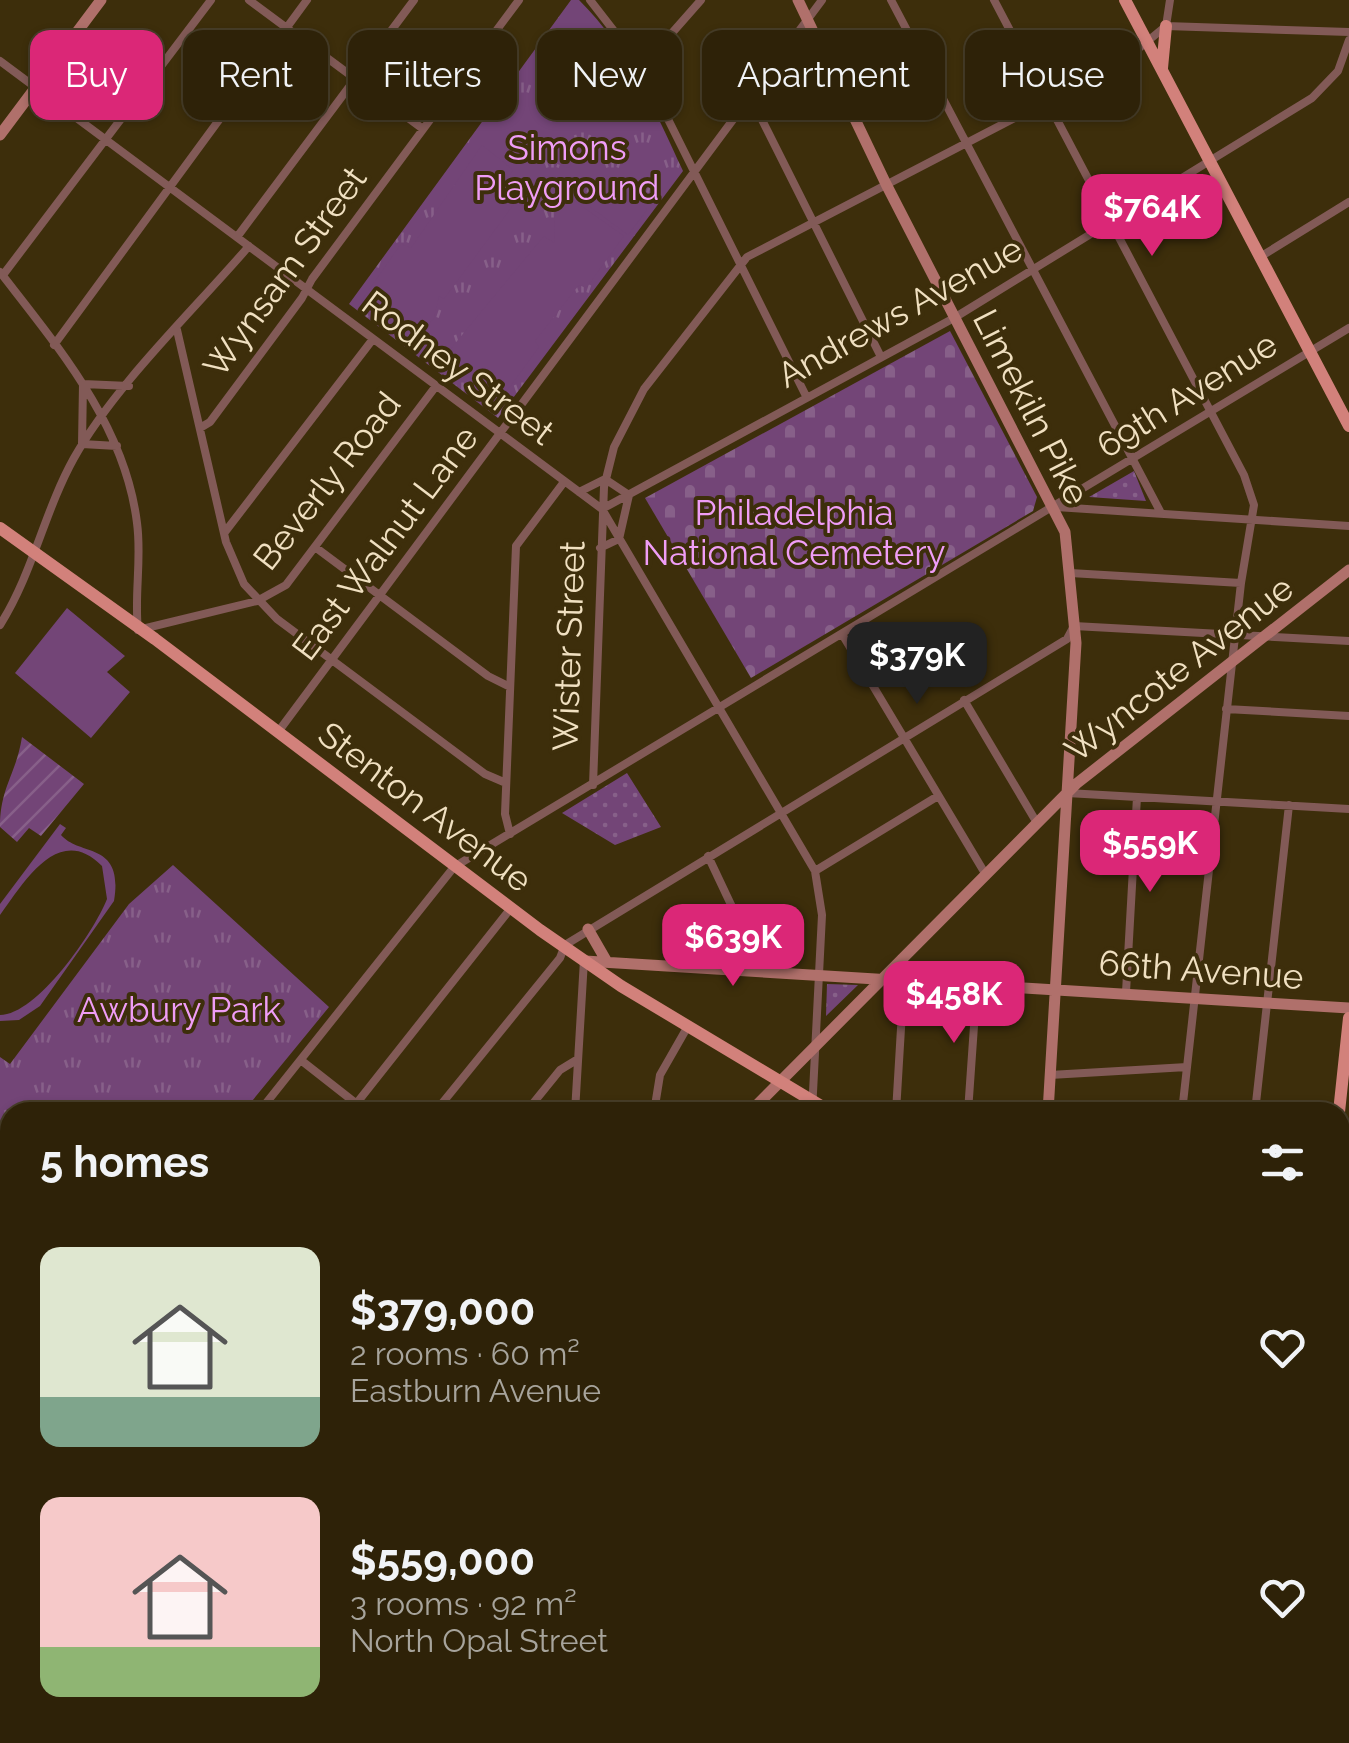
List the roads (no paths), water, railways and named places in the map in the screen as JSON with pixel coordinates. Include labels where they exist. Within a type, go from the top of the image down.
[{"type":"main road","points":[[1125,0],[1349,426]]},
{"type":"main road","points":[[1162,70],[1166,26]]},
{"type":"main road","name":"Stenton Avenue","points":[[0,528],[510,908],[629,990],[805,1102]]},
{"type":"main road","points":[[1340,1102],[1349,1018]]},
{"type":"street","points":[[78,30],[100,0]]},
{"type":"street","points":[[138,630],[138,523],[116,446],[82,384],[1,273],[211,0]]},
{"type":"street","points":[[249,0],[348,74]]},
{"type":"street","points":[[54,345],[306,0]]},
{"type":"street","points":[[392,30],[414,0]]},
{"type":"street","name":"Wynsam Street","points":[[200,428],[210,422],[520,0]]},
{"type":"street","points":[[590,0],[614,30]]},
{"type":"street","points":[[674,30],[701,0]]},
{"type":"street","name":"Limekiln Pike","points":[[798,0],[886,184],[1065,532],[1074,626],[1049,1102]]},
{"type":"street","name":"East Walnut Lane","points":[[801,30],[822,0]]},
{"type":"street","points":[[892,0],[1161,513]]},
{"type":"street","points":[[994,0],[1010,30]]},
{"type":"street","points":[[1166,26],[1170,0]]},
{"type":"street","points":[[1140,47],[1166,26],[1349,32]]},
{"type":"street","name":"Andrews Avenue","points":[[602,509],[954,318],[1210,162],[1322,91],[1338,71],[1349,40]]},
{"type":"street","name":"Rodney Street","points":[[0,61],[30,83]]},
{"type":"street","points":[[237,237],[348,88]]},
{"type":"street","points":[[0,135],[30,95]]},
{"type":"street","name":"Rodney Street","points":[[80,120],[602,509],[815,871]]},
{"type":"street","points":[[410,120],[423,130]]},
{"type":"street","points":[[668,120],[806,396]]},
{"type":"street","name":"East Walnut Lane","points":[[278,732],[735,120]]},
{"type":"street","points":[[763,120],[880,355]]},
{"type":"street","points":[[739,264],[1009,120]]},
{"type":"street","points":[[1057,120],[1211,412],[1254,505],[1248,518],[1183,1102]]},
{"type":"street","points":[[1260,256],[1349,202]]},
{"type":"street","points":[[0,625],[36,554],[82,444],[249,246]]},
{"type":"street","name":"Wister Street","points":[[593,785],[605,479],[614,447],[635,403],[739,264]]},
{"type":"street","name":"69th Avenue","points":[[593,785],[1349,328]]},
{"type":"street","points":[[177,330],[225,532],[239,576],[256,601],[484,774],[506,782]]},
{"type":"street","points":[[225,532],[372,338]]},
{"type":"street","points":[[82,384],[129,386]]},
{"type":"street","points":[[82,384],[82,444]]},
{"type":"street","name":"Beverly Road","points":[[138,630],[256,601],[286,585],[436,386]]},
{"type":"street","points":[[82,444],[116,446]]},
{"type":"street","points":[[578,492],[605,479],[629,495],[620,539],[600,548]]},
{"type":"street","points":[[510,834],[506,782],[516,546],[564,482]]},
{"type":"street","points":[[1052,508],[1349,526]]},
{"type":"street","points":[[315,547],[488,676],[510,688]]},
{"type":"street","name":"Wyncote Avenue","points":[[760,1102],[1067,792],[1349,570]]},
{"type":"street","points":[[1070,573],[1241,584]]},
{"type":"street","points":[[443,1102],[565,946],[588,928],[1066,639],[1074,626],[1349,641]]},
{"type":"street","points":[[842,634],[986,875]]},
{"type":"street","points":[[964,700],[1037,823]]},
{"type":"street","points":[[1226,709],[1349,716]]},
{"type":"street","points":[[267,1102],[454,867],[593,785]]},
{"type":"street","points":[[1067,792],[1349,809]]},
{"type":"street","points":[[812,1102],[822,914],[815,871],[938,796]]},
{"type":"street","points":[[1126,992],[1138,797]]},
{"type":"street","points":[[1255,1102],[1289,805]]},
{"type":"street","points":[[708,856],[734,911],[731,968]]},
{"type":"street","points":[[358,1102],[510,908]]},
{"type":"street","points":[[588,928],[608,962]]},
{"type":"street","points":[[576,1102],[584,960]]},
{"type":"street","name":"66th Avenue","points":[[584,960],[1349,1008]]},
{"type":"street","points":[[629,990],[626,968],[630,964]]},
{"type":"street","points":[[897,1102],[904,978]]},
{"type":"street","points":[[969,1102],[978,983]]},
{"type":"street","points":[[656,1102],[660,1075],[688,1026]]},
{"type":"street","points":[[534,1102],[560,1070],[578,1058]]},
{"type":"street","points":[[302,1061],[353,1102]]},
{"type":"street","points":[[1050,1075],[1187,1066]]},
{"type":"park label","name":"Simons Playground","points":[[567,168]]},
{"type":"park label","name":"Philadelphia National Cemetery","points":[[794,533]]},
{"type":"park label","name":"Awbury Park","points":[[179,1010]]}]
